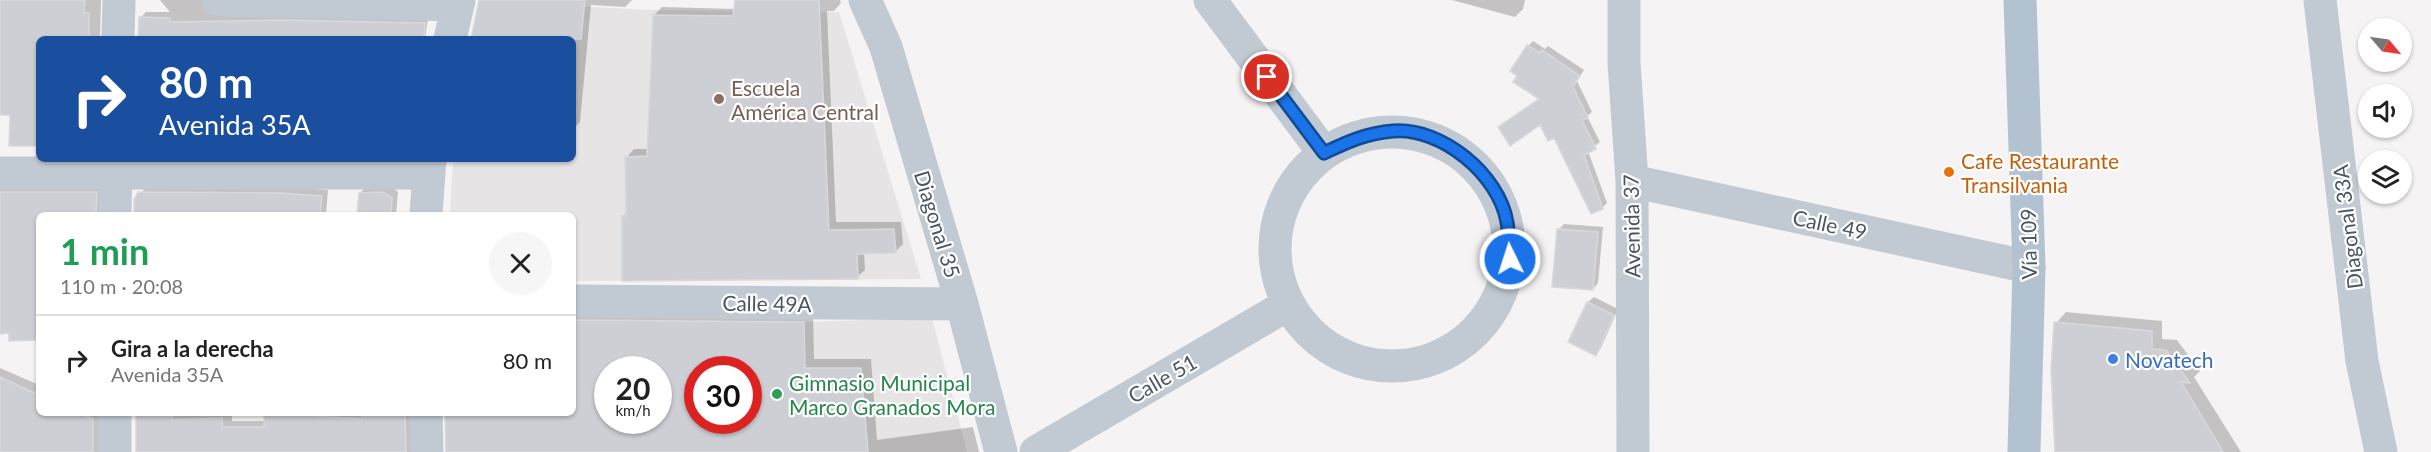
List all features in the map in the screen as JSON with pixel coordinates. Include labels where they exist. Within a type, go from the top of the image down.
[{"type":"main road","name":"Vía 109","points":[[2020,0],[2029,267],[2024,452]]},
{"type":"street","points":[[118,36],[119,0]]},
{"type":"street","points":[[218,0],[459,2],[451,36]]},
{"type":"street","name":"Diagonal 35","points":[[865,0],[886,47],[962,304],[1000,452]]},
{"type":"street","points":[[1210,0],[1324,153]]},
{"type":"street","name":"Avenida 37","points":[[1624,0],[1624,63],[1632,181],[1633,452]]},
{"type":"street","name":"Diagonal 33A","points":[[2320,0],[2362,362],[2381,452]]},
{"type":"street","points":[[1396,130],[1434,138],[1467,157],[1492,186],[1507,221],[1510,259],[1500,296],[1479,329],[1449,353],[1412,366],[1374,366],[1338,354],[1307,331],[1287,305],[1276,268],[1275,236],[1283,204],[1300,176],[1324,153],[1358,136],[1396,130]]},
{"type":"street","points":[[115,212],[116,166]]},
{"type":"street","points":[[0,173],[116,166],[429,166],[426,212]]},
{"type":"street","name":"Calle 49","points":[[1632,181],[2029,267]]},
{"type":"street","name":"Calle 49A","points":[[576,301],[962,304]]},
{"type":"street","name":"Calle 51","points":[[1036,452],[1287,305]]},
{"type":"street","points":[[115,416],[115,452]]},
{"type":"street","points":[[426,416],[427,452]]},
{"type":"shaded area","name":"Escuela América Central","points":[[479,0],[571,0],[571,6],[654,10],[839,12],[921,279],[576,281],[576,212],[450,212],[453,162],[576,162],[576,36],[472,36]]},
{"type":"shaded area","points":[[932,318],[967,452],[806,452],[804,322]]},
{"type":"building","points":[[0,0],[85,0],[84,13],[89,13],[89,36],[36,36],[36,146],[9,146],[10,115],[0,115]]},
{"type":"building","points":[[479,0],[585,0],[581,39],[576,39],[576,36],[472,36]]},
{"type":"building","points":[[735,0],[819,0],[829,230],[894,229],[896,253],[857,254],[858,279],[622,281],[622,216],[626,216],[625,157],[647,156],[653,15],[733,16]]},
{"type":"building","points":[[139,17],[170,18],[170,22],[285,20],[425,23],[424,36],[138,36]]},
{"type":"building","points":[[1527,45],[1540,53],[1542,50],[1580,76],[1573,87],[1588,118],[1582,120],[1596,149],[1584,155],[1603,209],[1591,214],[1554,138],[1548,141],[1540,125],[1510,146],[1498,127],[1539,99],[1513,82],[1517,76],[1510,71]]},
{"type":"building","points":[[0,192],[97,192],[96,212],[36,212],[36,340],[9,341],[9,333],[0,334]]},
{"type":"building","points":[[138,192],[280,193],[322,196],[320,212],[134,212],[134,200]]},
{"type":"building","points":[[383,192],[392,198],[391,212],[357,212],[359,193]]},
{"type":"building","points":[[1557,229],[1598,232],[1593,290],[1552,287]]},
{"type":"building","points":[[1587,302],[1614,315],[1596,356],[1568,342]]},
{"type":"building","points":[[576,320],[804,322],[805,368],[861,368],[868,452],[446,452],[445,416],[576,416]]},
{"type":"building","points":[[2054,322],[2152,331],[2152,349],[2166,350],[2190,383],[2181,382],[2223,452],[2055,452],[2051,371]]},
{"type":"building","points":[[0,377],[36,394],[36,416],[87,416],[93,419],[93,452],[0,452]]},
{"type":"building","points":[[136,416],[172,416],[172,420],[222,418],[222,427],[264,427],[264,416],[362,419],[362,416],[405,416],[406,452],[136,452]]},
{"type":"place","name":"Escuela América Central","points":[[719,99]]},
{"type":"place","name":"Cafe Restaurante Transilvania","points":[[1949,172]]},
{"type":"place","name":"Novatech","points":[[2113,359]]},
{"type":"place","name":"Gimnasio Municipal Marco Granados Mora","points":[[777,394]]},
{"type":"route","points":[[1267,77],[1324,153],[1358,136],[1396,130],[1434,138],[1467,157],[1492,186],[1507,221],[1510,259]]}]
